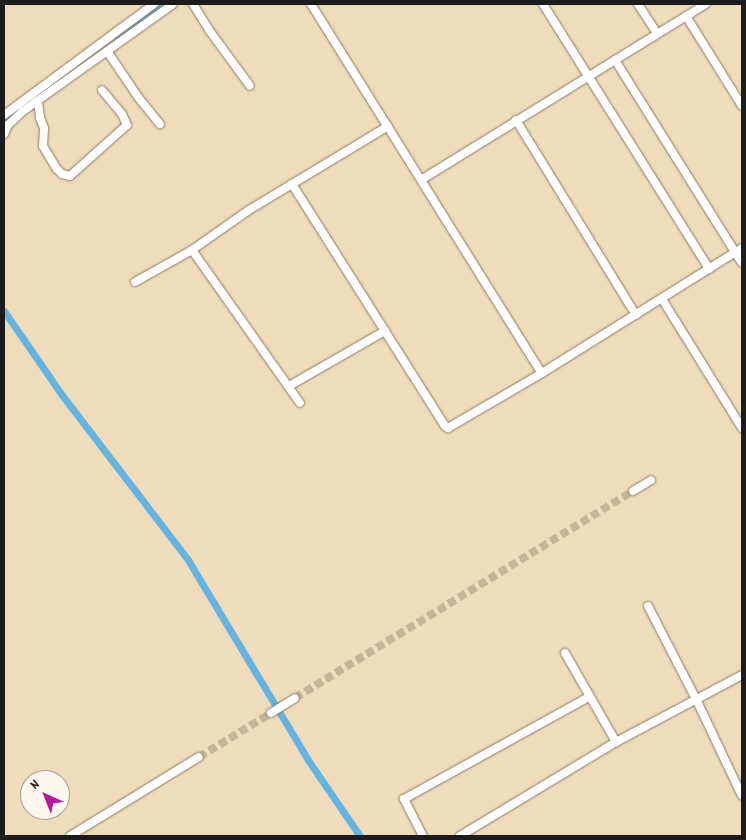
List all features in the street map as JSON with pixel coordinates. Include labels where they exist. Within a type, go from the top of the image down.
[{"type":"street","points":[[4,115],[154,4]]},
{"type":"street","points":[[4,134],[14,118],[173,4]]},
{"type":"street","points":[[193,4],[250,86]]},
{"type":"street","points":[[311,4],[542,373]]},
{"type":"street","points":[[543,4],[709,269]]},
{"type":"street","points":[[638,4],[657,33]]},
{"type":"street","points":[[421,180],[706,4]]},
{"type":"street","points":[[686,16],[742,106]]},
{"type":"street","points":[[107,51],[160,124]]},
{"type":"street","points":[[615,60],[739,250],[742,263]]},
{"type":"street","points":[[38,102],[40,118],[44,128],[43,146],[57,169],[62,174],[70,176],[127,126],[122,114],[102,90]]},
{"type":"street","points":[[516,120],[636,315]]},
{"type":"street","points":[[135,282],[192,250],[292,184],[388,126]]},
{"type":"street","points":[[292,184],[448,428],[542,373],[739,250]]},
{"type":"street","points":[[192,250],[300,403]]},
{"type":"street","points":[[662,299],[742,428]]},
{"type":"street","points":[[289,386],[385,331]]},
{"type":"street","points":[[633,491],[651,480]]},
{"type":"street","points":[[648,606],[696,699],[742,796]]},
{"type":"street","points":[[564,653],[616,742]]},
{"type":"street","points":[[460,836],[616,742],[742,676]]},
{"type":"street","points":[[423,836],[404,799],[589,697]]},
{"type":"street","points":[[273,712],[295,698]]},
{"type":"street","points":[[70,836],[199,756]]},
{"type":"waterway","points":[[117,36],[161,4]]},
{"type":"waterway","points":[[4,122],[20,107]]},
{"type":"waterway","points":[[4,311],[62,395],[188,560],[308,760],[360,836]]},
{"type":"tunnel","points":[[295,698],[633,491]]},
{"type":"tunnel","points":[[199,757],[271,713]]}]
